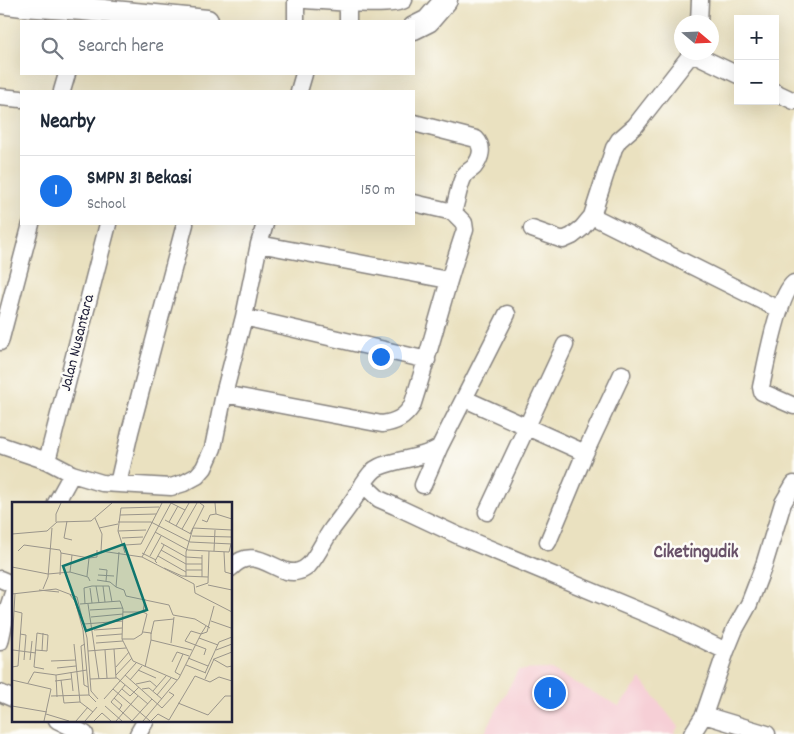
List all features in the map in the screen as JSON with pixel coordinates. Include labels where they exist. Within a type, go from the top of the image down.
[{"type":"street","points":[[296,0],[296,20]]},
{"type":"street","points":[[306,0],[399,3],[404,0]]},
{"type":"street","points":[[415,28],[428,21],[446,0]]},
{"type":"street","points":[[699,15],[700,0]]},
{"type":"street","points":[[0,2],[82,15],[186,20]]},
{"type":"street","points":[[348,2],[348,20]]},
{"type":"street","points":[[532,229],[562,240],[572,236],[582,228],[592,216],[614,148],[619,140],[635,126],[692,52],[734,72]]},
{"type":"street","points":[[62,90],[67,75]]},
{"type":"street","points":[[299,90],[304,75]]},
{"type":"street","points":[[779,94],[794,101]]},
{"type":"street","points":[[0,97],[20,99]]},
{"type":"street","points":[[415,123],[476,139],[480,144],[481,151],[478,159],[473,168],[464,175],[454,212]]},
{"type":"street","points":[[224,394],[382,424],[402,418],[412,406],[464,230],[464,222],[454,212],[415,203]]},
{"type":"street","points":[[592,216],[780,310]]},
{"type":"street","points":[[0,342],[31,225]]},
{"type":"street","name":"Jalan Nusantara","points":[[47,461],[108,225]]},
{"type":"street","points":[[118,484],[185,225]]},
{"type":"street","points":[[0,445],[47,461],[72,474],[102,483],[171,487],[198,476],[204,468],[213,448],[265,225]]},
{"type":"street","points":[[259,244],[448,280]]},
{"type":"street","points":[[794,283],[788,289],[780,310],[761,387],[762,392],[767,396],[794,406]]},
{"type":"street","points":[[423,485],[439,448],[507,314]]},
{"type":"street","points":[[244,316],[427,360]]},
{"type":"street","points":[[487,512],[564,345]]},
{"type":"street","points":[[548,542],[585,453],[622,374]]},
{"type":"street","points":[[465,399],[585,453]]},
{"type":"street","points":[[232,567],[238,562],[254,558],[292,572],[303,569],[310,564],[371,472],[379,467],[427,455],[439,448]]},
{"type":"street","points":[[57,502],[72,474]]},
{"type":"street","points":[[363,484],[379,499],[459,536],[666,622],[726,651]]},
{"type":"street","points":[[692,734],[704,715],[726,651],[761,573],[781,510],[794,484]]},
{"type":"street","points":[[0,578],[12,585]]},
{"type":"street","points":[[0,642],[12,596]]},
{"type":"street","points":[[0,693],[12,698]]},
{"type":"street","points":[[704,715],[767,734]]},
{"type":"street","points":[[61,722],[85,734]]},
{"type":"street","points":[[138,734],[145,722]]},
{"type":"shaded area","points":[[549,669],[619,706],[641,679],[678,727],[674,734],[484,734],[518,670]]},
{"type":"place","name":"SMPN 31 Bekasi","points":[[550,693]]},
{"type":"district","name":"Ciketingudik","points":[[696,553]]}]
